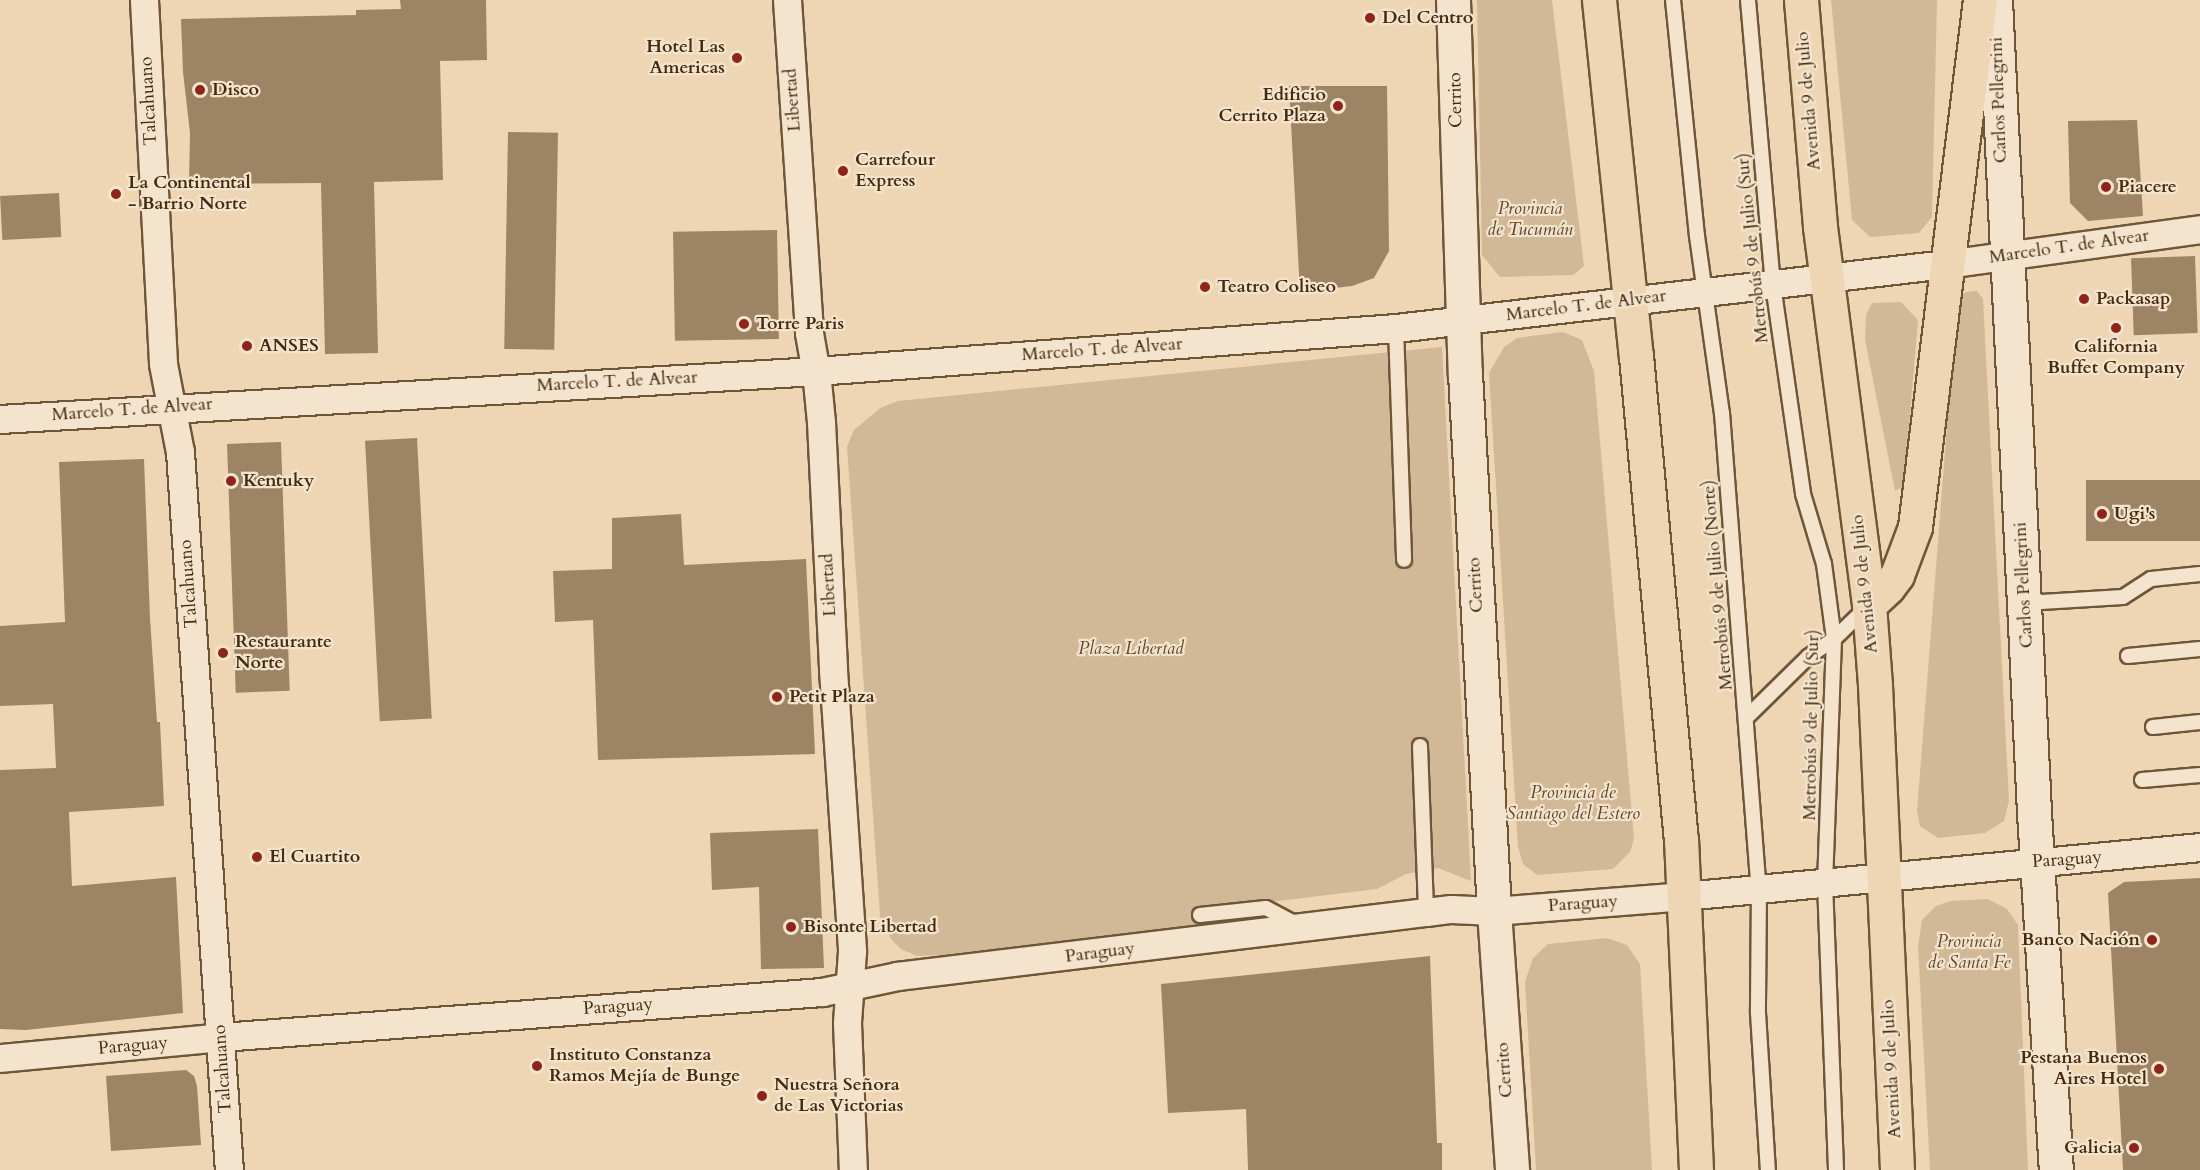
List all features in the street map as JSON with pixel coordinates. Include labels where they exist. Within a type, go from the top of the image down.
[{"type":"highway","points":[[1599,0],[1684,896],[1696,1170]]},
{"type":"highway","name":"Avenida 9 de Julio","points":[[1801,0],[1825,278],[1869,605],[1897,1170]]},
{"type":"highway","points":[[1869,605],[1888,588],[1897,575],[1915,527],[1980,0]]},
{"type":"street","name":"Talcahuano","points":[[144,0],[163,364],[180,452],[229,1170]]},
{"type":"street","name":"Libertad","points":[[787,0],[809,333],[816,371],[852,951],[847,1023],[854,1170]]},
{"type":"street","name":"Cerrito","points":[[1453,0],[1462,320],[1494,911],[1512,1170]]},
{"type":"street","name":"Carlos Pellegrini","points":[[1995,0],[2038,861],[2056,1170]]},
{"type":"street","name":"Marcelo T. de Alvear","points":[[0,419],[171,407],[816,371],[1396,328],[1946,264],[2200,230]]},
{"type":"street","name":"Paraguay","points":[[0,1058],[221,1037],[822,992],[897,976],[1451,909],[1494,911],[1684,896],[2200,847]]},
{"type":"lane","name":"Metrobús 9 de Julio (Norte)","points":[[1673,0],[1697,236],[1722,413],[1747,717],[1759,889],[1758,1013],[1768,1170]]},
{"type":"lane","name":"Metrobús 9 de Julio (Sur)","points":[[1749,0],[1773,285],[1803,494],[1824,564],[1834,639],[1825,883],[1836,1170]]},
{"type":"lane","points":[[1396,328],[1404,560]]},
{"type":"lane","points":[[2025,603],[2123,597],[2151,579],[2200,574]]},
{"type":"lane","points":[[1747,717],[1808,657],[1834,639],[1869,605]]},
{"type":"lane","points":[[2128,656],[2200,649]]},
{"type":"lane","points":[[2153,727],[2200,722]]},
{"type":"lane","points":[[1420,746],[1426,912]]},
{"type":"lane","points":[[2142,780],[2200,775]]},
{"type":"lane","points":[[1200,915],[1266,908],[1301,927]]},
{"type":"green space","name":"Provincia de Tucumán","points":[[1477,0],[1552,0],[1584,266],[1573,275],[1500,277],[1482,255]]},
{"type":"green space","points":[[1831,0],[1937,0],[1932,217],[1919,233],[1870,237],[1852,220]]},
{"type":"green space","points":[[1977,291],[1983,299],[2009,801],[2004,821],[1985,833],[1938,838],[1920,826],[1917,811],[1957,297],[1966,292]]},
{"type":"green space","points":[[1901,302],[1918,320],[1904,486],[1895,491],[1865,340],[1866,315],[1872,303]]},
{"type":"green space","name":"Provincia de Santiago del Estero","points":[[1563,332],[1582,340],[1594,371],[1634,839],[1630,852],[1613,869],[1537,875],[1523,864],[1518,847],[1489,373],[1504,347],[1517,338]]},
{"type":"green space","name":"Plaza Libertad","points":[[1442,347],[1471,881],[1438,868],[1406,874],[1377,889],[1195,911],[1196,926],[941,955],[917,956],[901,949],[891,939],[880,916],[847,447],[854,430],[880,408],[898,401]]},
{"type":"green space","name":"Provincia de Santa Fe","points":[[1988,899],[2007,909],[2018,925],[2028,1170],[1930,1170],[1918,946],[1922,920],[1936,906],[1950,901]]},
{"type":"green space","points":[[1607,938],[1627,945],[1640,964],[1652,1170],[1536,1170],[1525,982],[1533,958],[1548,944]]},
{"type":"building","points":[[400,0],[486,0],[487,60],[440,61],[443,180],[374,182],[378,353],[325,354],[321,183],[189,184],[190,133],[183,72],[181,19],[356,15],[356,10],[401,9]]},
{"type":"building","points":[[1289,86],[1387,86],[1389,251],[1374,278],[1352,286],[1300,292]]},
{"type":"building","points":[[2137,120],[2143,216],[2088,221],[2070,203],[2068,121]]},
{"type":"building","points":[[508,132],[558,133],[554,350],[504,349]]},
{"type":"building","points":[[59,193],[61,237],[2,240],[0,196]]},
{"type":"building","points":[[777,230],[779,339],[675,341],[673,232]]},
{"type":"building","points":[[2195,256],[2198,333],[2134,335],[2131,258]]},
{"type":"building","points":[[417,438],[432,719],[380,721],[365,441]]},
{"type":"building","points":[[281,442],[290,691],[236,693],[227,444]]},
{"type":"building","points":[[144,459],[150,618],[157,722],[160,722],[164,806],[69,812],[72,886],[176,877],[183,1013],[26,1030],[0,1029],[0,770],[56,768],[53,704],[0,706],[0,626],[65,622],[59,462]]},
{"type":"building","points":[[2086,480],[2200,480],[2200,541],[2086,541]]},
{"type":"building","points":[[681,514],[684,565],[806,559],[815,754],[598,760],[593,620],[555,622],[553,571],[612,569],[612,518]]},
{"type":"building","points":[[818,829],[824,968],[761,969],[759,887],[712,890],[710,833]]},
{"type":"building","points":[[2200,878],[2200,1170],[2123,1170],[2108,893],[2124,882]]},
{"type":"building","points":[[1430,956],[1437,1143],[1442,1143],[1442,1170],[1248,1170],[1246,1109],[1168,1113],[1161,984]]},
{"type":"building","points":[[186,1070],[194,1076],[197,1086],[201,1145],[111,1151],[106,1076]]},
{"type":"place","name":"Del Centro","points":[[1370,18]]},
{"type":"place","name":"Hotel Las Americas","points":[[737,58]]},
{"type":"place","name":"Disco","points":[[200,90]]},
{"type":"place","name":"Edificio Cerrito Plaza","points":[[1338,106]]},
{"type":"place","name":"Carrefour Express","points":[[843,171]]},
{"type":"place","name":"Piacere","points":[[2106,187]]},
{"type":"place","name":"La Continental - Barrio Norte","points":[[116,194]]},
{"type":"place","name":"Teatro Coliseo","points":[[1205,287]]},
{"type":"place","name":"Packasap","points":[[2084,299]]},
{"type":"place","name":"Torre Paris","points":[[744,324]]},
{"type":"place","name":"California Buffet Company","points":[[2116,328]]},
{"type":"place","name":"ANSES","points":[[247,346]]},
{"type":"place","name":"Kentuky","points":[[231,481]]},
{"type":"place","name":"Ugi's","points":[[2102,514]]},
{"type":"place","name":"Restaurante Norte","points":[[223,653]]},
{"type":"place","name":"Petit Plaza","points":[[777,697]]},
{"type":"place","name":"El Cuartito","points":[[257,857]]},
{"type":"place","name":"Bisonte Libertad","points":[[791,927]]},
{"type":"place","name":"Banco Nación","points":[[2152,940]]},
{"type":"place","name":"Instituto Constanza Ramos Mejía de Bunge","points":[[537,1066]]},
{"type":"place","name":"Pestana Buenos Aires Hotel","points":[[2159,1069]]},
{"type":"place","name":"Nuestra Señora de Las Victorias","points":[[762,1096]]},
{"type":"place","name":"Galicia","points":[[2134,1148]]}]
